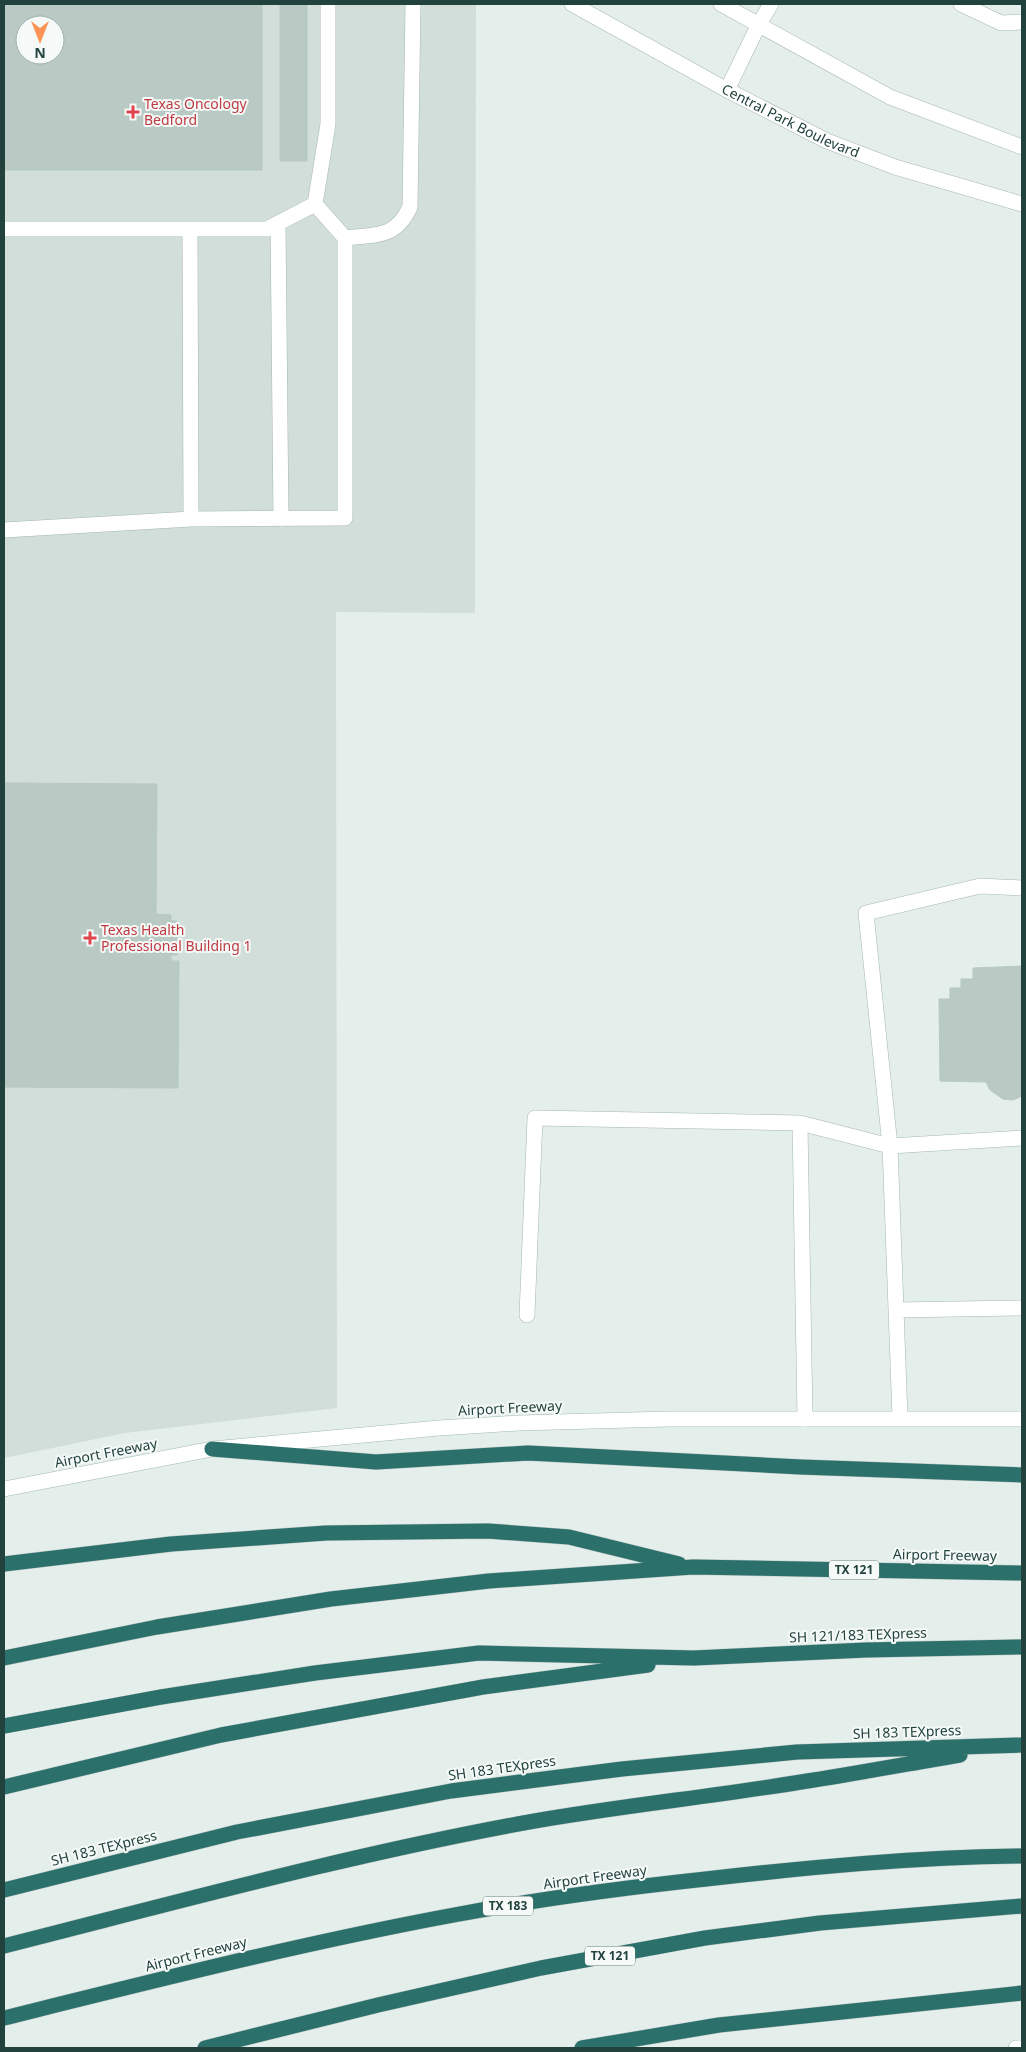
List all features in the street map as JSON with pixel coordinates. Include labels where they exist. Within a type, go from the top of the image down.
[{"type":"highway","points":[[212,1449],[376,1462],[528,1453],[801,1467],[1022,1475]]},
{"type":"highway","points":[[4,1564],[170,1544],[326,1533],[488,1531],[568,1537],[693,1568]]},
{"type":"highway","name":"Airport Freeway","points":[[4,1658],[157,1627],[331,1599],[489,1582],[693,1568],[1022,1573]]},
{"type":"highway","name":"SH 121/183 TEXpress","points":[[694,1658],[866,1650],[1022,1647]]},
{"type":"highway","points":[[4,1726],[161,1697],[315,1673],[479,1653],[694,1658]]},
{"type":"highway","points":[[4,1787],[221,1735],[483,1687],[694,1658]]},
{"type":"highway","points":[[4,1946],[304,1871],[528,1822],[799,1782],[1018,1745]]},
{"type":"highway","name":"SH 183 TEXpress","points":[[4,1890],[237,1832],[451,1791],[622,1769],[797,1752],[1018,1745]]},
{"type":"highway","name":"Airport Freeway","points":[[4,2018],[273,1952],[466,1913],[622,1888],[818,1866],[1022,1856]]},
{"type":"highway","name":"TX 121","points":[[205,2048],[378,2005],[541,1968],[705,1938],[820,1923],[1022,1906]]},
{"type":"highway","points":[[582,2048],[719,2025],[1022,1993]]},
{"type":"main road","points":[[4,530],[191,519],[345,518],[344,238],[315,204],[328,124],[328,4]]},
{"type":"main road","points":[[344,238],[389,232],[404,220],[410,206],[413,4]]},
{"type":"main road","name":"Central Park Boulevard","points":[[572,4],[727,90],[827,141],[895,166],[1022,204]]},
{"type":"main road","points":[[721,4],[890,98],[1022,147]]},
{"type":"main road","points":[[727,90],[758,26],[771,4]]},
{"type":"main road","points":[[961,4],[1001,23],[1022,22]]},
{"type":"main road","points":[[4,229],[267,229],[315,204]]},
{"type":"main road","points":[[278,224],[281,519]]},
{"type":"main road","points":[[190,229],[191,519]]},
{"type":"main road","points":[[900,1418],[890,1146],[866,913],[980,886],[1022,888]]},
{"type":"main road","points":[[527,1315],[535,1118],[800,1123],[890,1146],[1022,1138]]},
{"type":"main road","points":[[800,1123],[805,1419]]},
{"type":"main road","points":[[896,1310],[1022,1308]]},
{"type":"main road","name":"Airport Freeway","points":[[4,1489],[212,1449],[439,1428],[520,1423],[669,1419],[1022,1419]]},
{"type":"main road","points":[[1016,2048],[1022,2048]]},
{"type":"shaded area","points":[[4,4],[476,4],[475,613],[336,612],[337,1408],[125,1433],[4,1458]]},
{"type":"building","name":"Texas Oncology Bedford","points":[[4,4],[262,4],[262,170],[4,170]]},
{"type":"building","points":[[280,4],[307,4],[307,161],[280,161]]},
{"type":"building","name":"Texas Health Professional Building 1","points":[[4,783],[157,784],[156,914],[171,915],[171,921],[177,921],[177,955],[171,955],[171,961],[179,961],[178,1088],[4,1087]]},
{"type":"building","points":[[1022,966],[1022,1096],[1013,1100],[1003,1099],[990,1090],[986,1082],[940,1081],[939,999],[950,999],[950,988],[961,988],[961,979],[973,979],[973,968]]},
{"type":"place","name":"Texas Oncology Bedford","points":[[133,112]]},
{"type":"place","name":"Texas Health Professional Building 1","points":[[90,938]]}]
